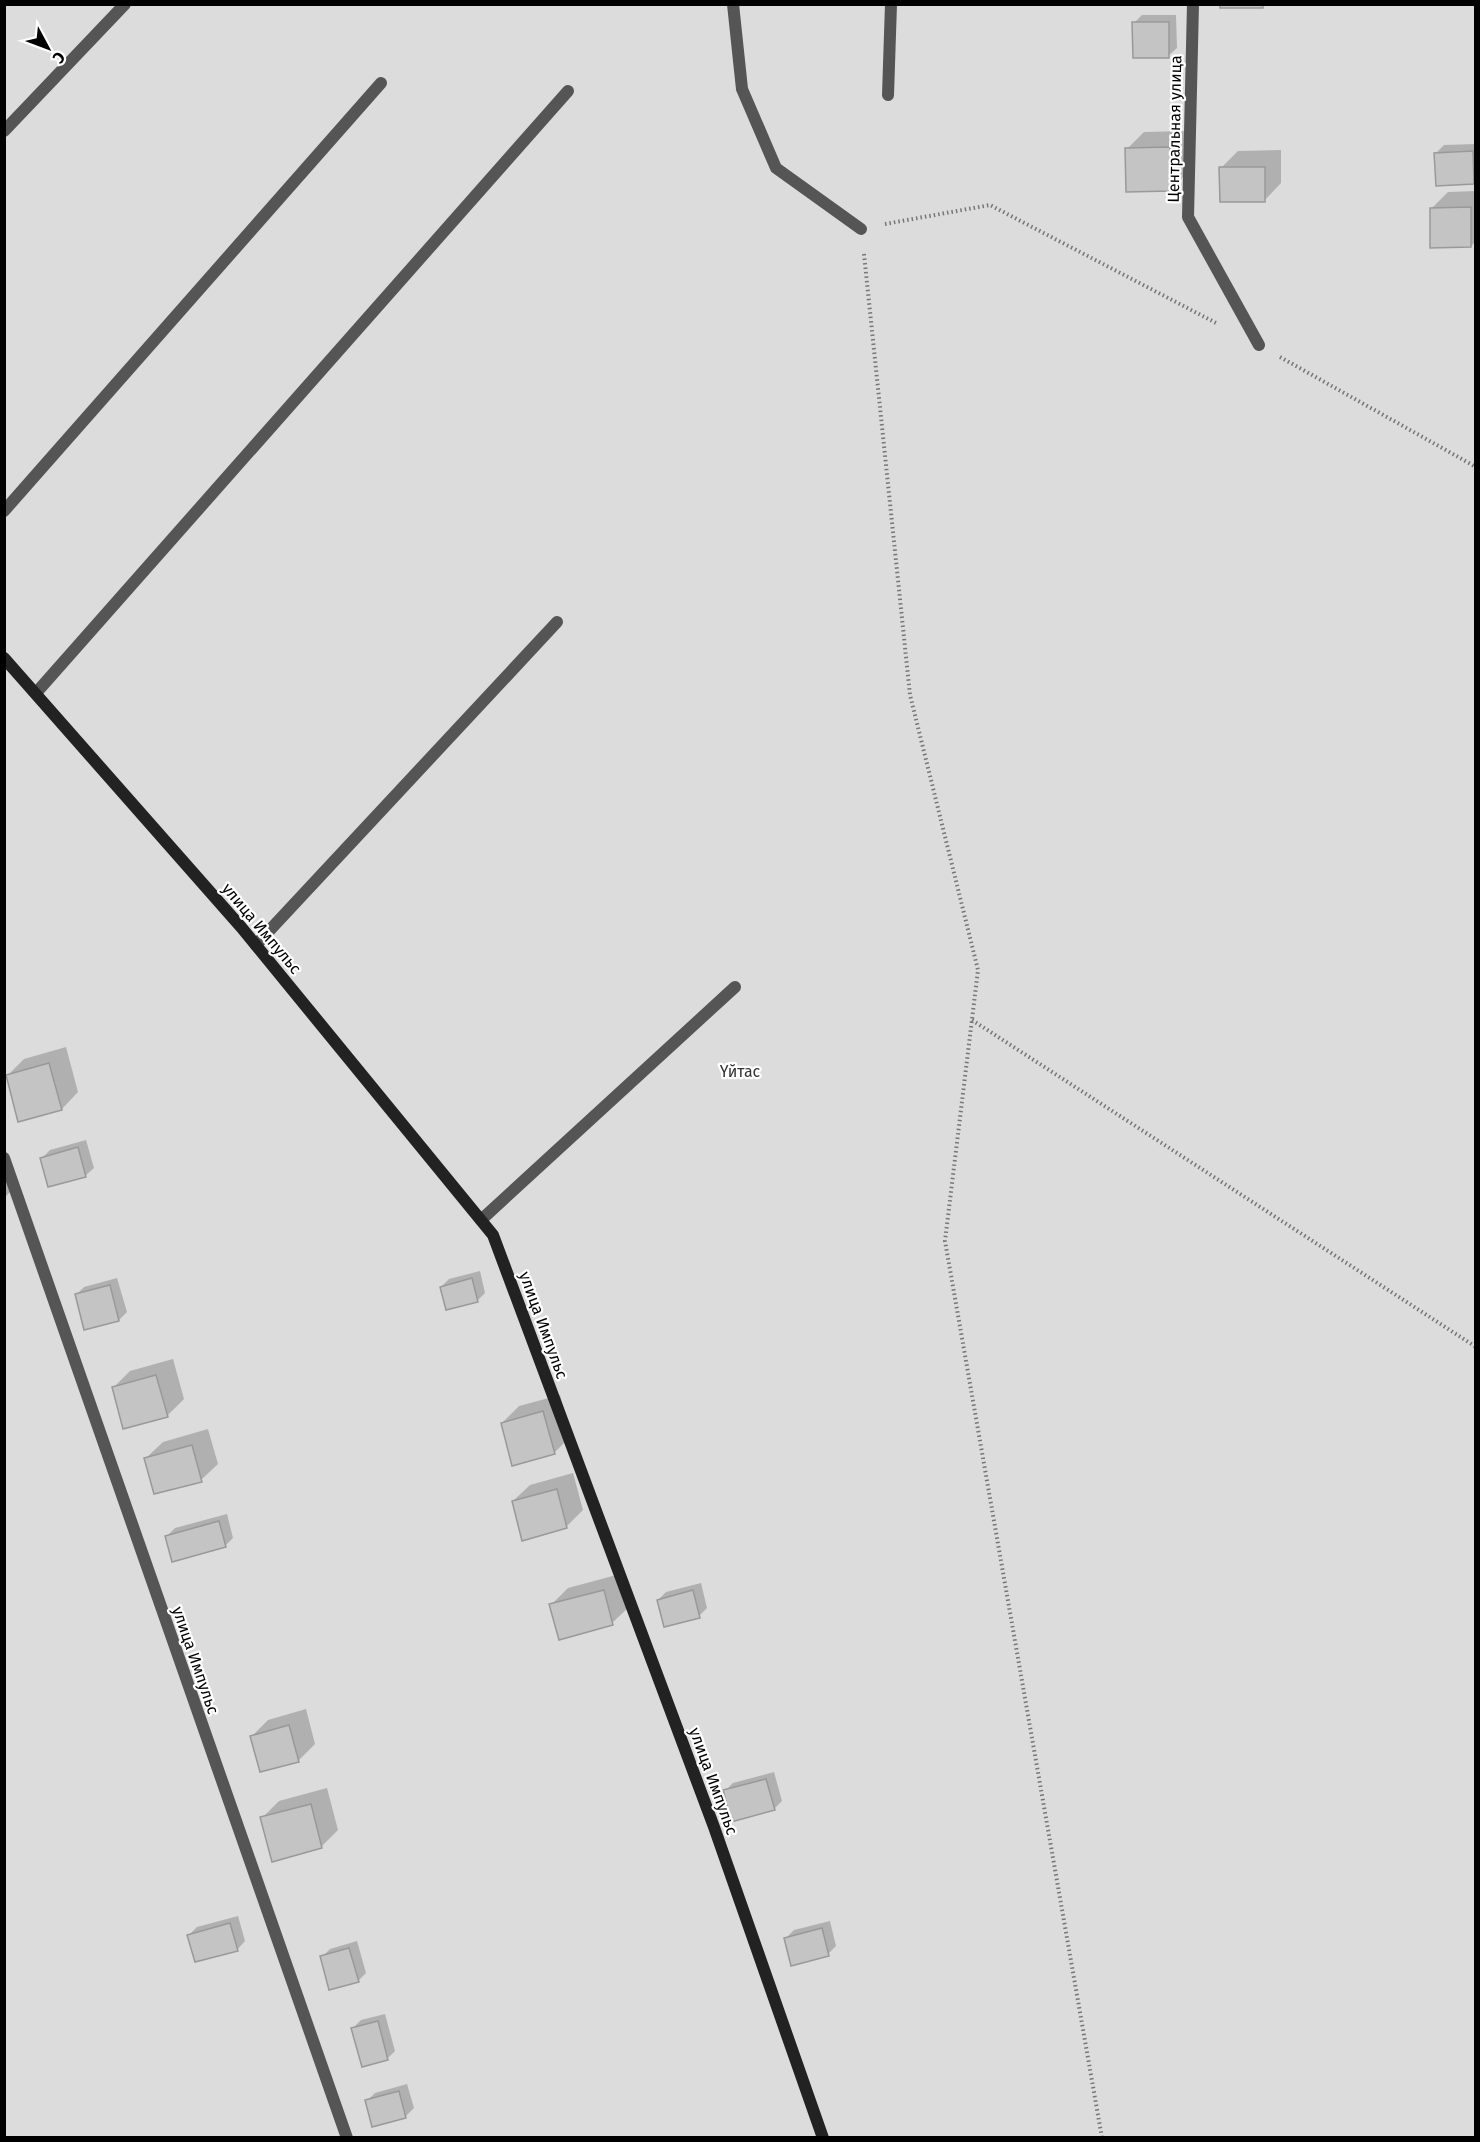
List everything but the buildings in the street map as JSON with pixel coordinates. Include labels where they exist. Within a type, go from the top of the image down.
[{"type":"street","points":[[4,131],[124,4]]},
{"type":"street","points":[[733,4],[742,89],[776,168],[861,229]]},
{"type":"street","points":[[888,95],[891,4]]},
{"type":"street","name":"Центральная улица","points":[[1192,4],[1188,217],[1259,345]]},
{"type":"street","points":[[4,511],[381,83]]},
{"type":"street","points":[[36,693],[568,91]]},
{"type":"street","points":[[256,945],[557,622]]},
{"type":"street","name":"улица Импульс","points":[[4,658],[256,945],[493,1235],[689,1760],[823,2138]]},
{"type":"street","points":[[481,1220],[735,987]]},
{"type":"street","name":"улица Импульс","points":[[4,1158],[347,2138]]},
{"type":"path","points":[[1102,2138],[945,1241],[978,970],[910,695],[861,229],[990,205],[1259,345],[1476,468]]},
{"type":"path","points":[[972,1020],[1476,1347]]},
{"type":"green space","name":"Үйтас","points":[[5,5],[1475,5],[1475,2137],[5,2138]]}]
